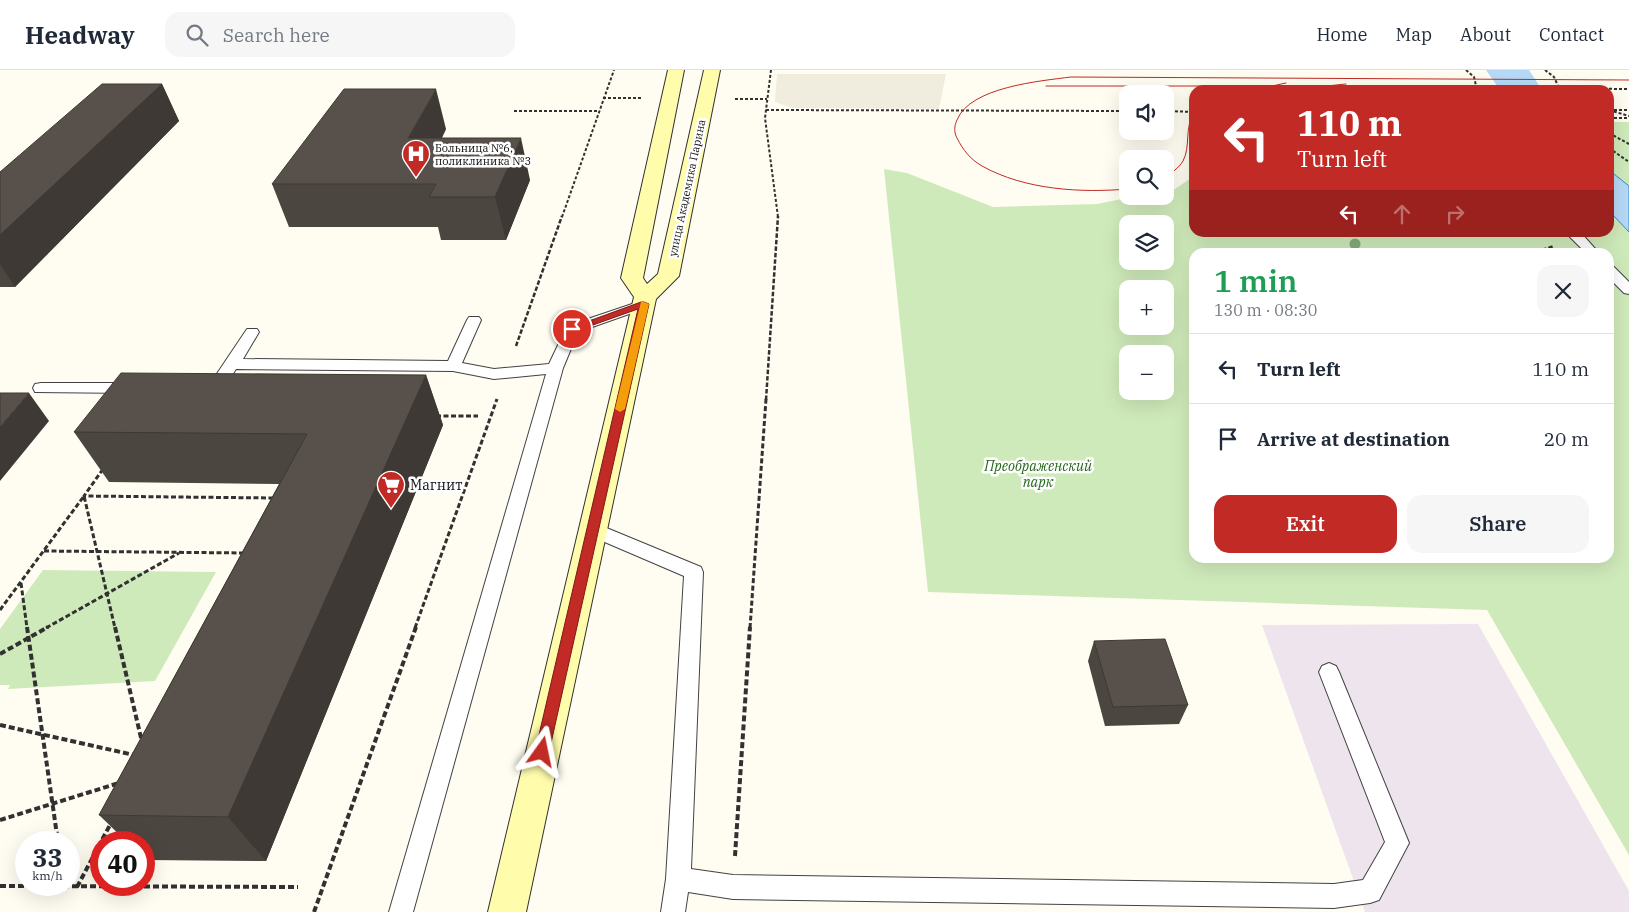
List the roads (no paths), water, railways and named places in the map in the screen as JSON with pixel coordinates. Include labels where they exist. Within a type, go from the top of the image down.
[{"type":"street","points":[[507,912],[645,301],[632,278],[676,70]]},
{"type":"street","name":"улица Академика Парина","points":[[645,301],[668,276],[712,70]]},
{"type":"lane","points":[[1577,237],[1588,248]]},
{"type":"lane","points":[[1614,275],[1629,290]]},
{"type":"lane","points":[[401,912],[555,368],[572,329],[645,301]]},
{"type":"lane","points":[[453,366],[474,320]]},
{"type":"lane","points":[[196,389],[215,389],[252,332]]},
{"type":"lane","points":[[232,364],[453,366],[506,374],[555,368]]},
{"type":"lane","points":[[41,388],[147,388]]},
{"type":"lane","points":[[592,529],[694,572],[678,879],[673,912]]},
{"type":"lane","points":[[678,879],[733,887],[1334,896],[1370,891],[1397,844],[1329,672]]},
{"type":"water","points":[[1614,174],[1629,186],[1629,232],[1614,216]]},
{"type":"waterway","points":[[1506,70],[1518,85]]},
{"type":"tram line","points":[[1119,190],[1072,190],[1054,188],[1035,185],[999,174],[982,166],[967,154],[956,136],[956,122],[964,109],[976,100],[991,93],[1025,84],[1071,77],[1629,80]]},
{"type":"tram line","points":[[1277,85],[1286,83]]},
{"type":"tram line","points":[[1336,85],[1346,84]]},
{"type":"tram line","points":[[1046,86],[1189,86]]},
{"type":"tram line","points":[[1174,170],[1183,161],[1187,149],[1189,125]]},
{"type":"place","name":"Больница №6, поликлиника №3","points":[[416,178]]},
{"type":"place","name":"Магнит","points":[[391,509]]},
{"type":"park label","name":"Преображенский парк","points":[[1038,474]]}]
